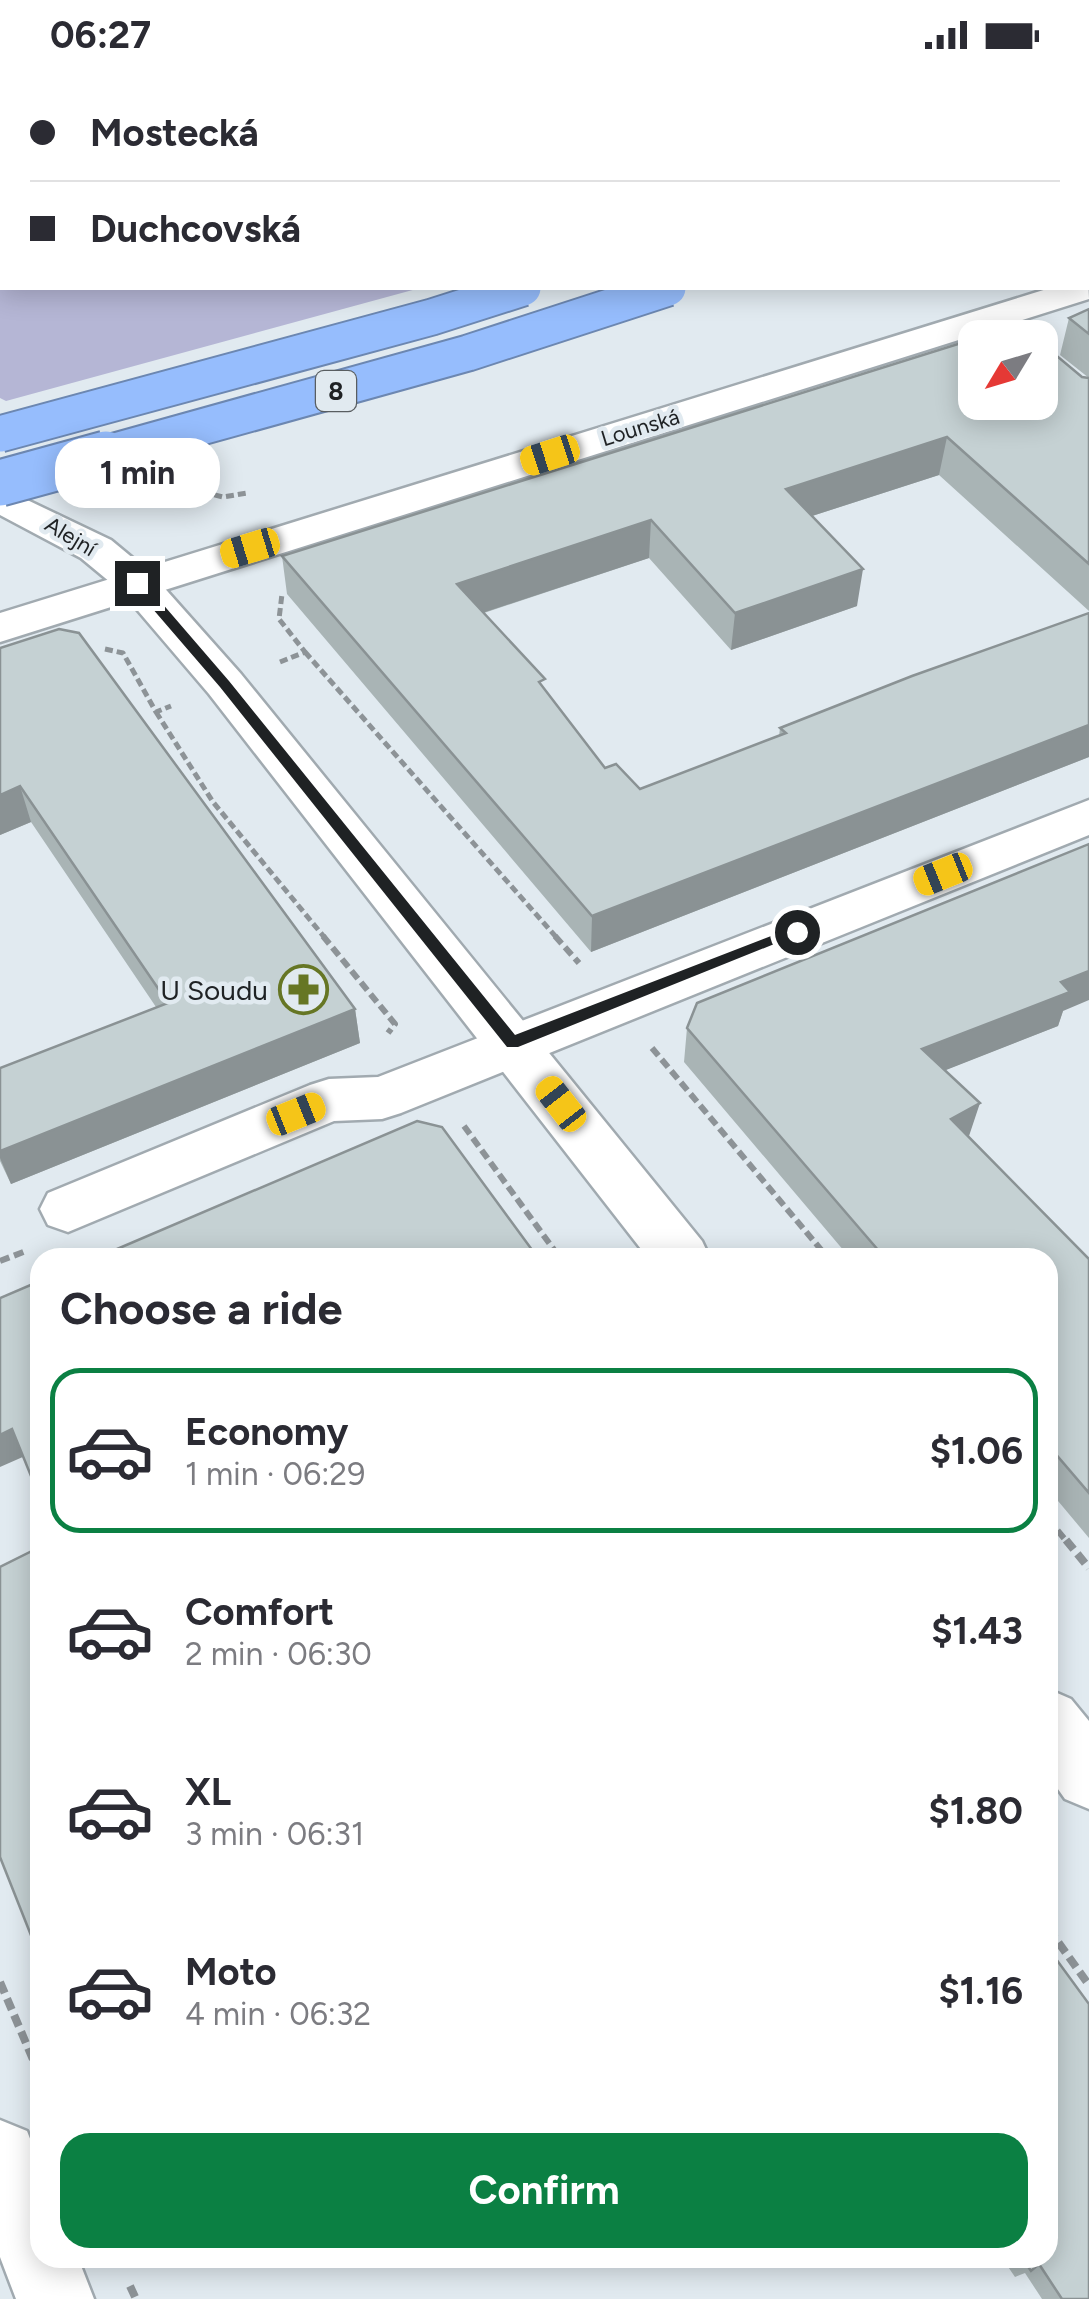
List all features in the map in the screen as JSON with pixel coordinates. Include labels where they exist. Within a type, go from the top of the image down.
[{"type":"highway","name":"8","points":[[0,434],[432,317],[517,290]]},
{"type":"highway","name":"8","points":[[0,483],[468,353],[662,290]]},
{"type":"street","name":"Lounská","points":[[1019,320],[1082,290]]},
{"type":"street","name":"Lounská","points":[[137,583],[958,341]]},
{"type":"street","name":"Alejní","points":[[0,498],[96,549],[137,583],[224,684],[674,1248]]},
{"type":"street","points":[[0,628],[137,583]]},
{"type":"street","points":[[68,1209],[329,1100],[382,1098],[512,1043],[1089,817]]},
{"type":"street","points":[[1058,1735],[1089,1775]]},
{"type":"street","points":[[0,2158],[30,2235]]},
{"type":"street","points":[[43,2268],[55,2299]]},
{"type":"path","points":[[305,652],[614,1003],[820,1248]]},
{"type":"path","points":[[156,712],[213,802],[394,1024],[378,1046],[434,1118],[453,1111],[553,1248]]},
{"type":"path","points":[[1058,1531],[1089,1568]]},
{"type":"path","points":[[1058,1942],[1089,1985]]},
{"type":"path","points":[[0,1982],[30,2052]]},
{"type":"shaded area","points":[[0,290],[413,290],[6,401],[0,398]]},
{"type":"building","points":[[1089,309],[1089,334],[1069,318]]},
{"type":"building","points":[[958,344],[958,420],[1058,420],[1058,357],[1082,377],[1089,378],[1089,564],[947,437],[786,489],[863,569],[735,613],[651,520],[457,584],[545,679],[539,682],[605,768],[616,764],[640,789],[786,733],[780,728],[912,676],[1089,613],[1089,725],[592,916],[282,556]]},
{"type":"building","points":[[59,629],[79,633],[355,1009],[0,1151],[0,1068],[168,1003],[20,786],[0,795],[0,648]]},
{"type":"building","points":[[1089,844],[1089,971],[1061,982],[1070,992],[922,1049],[980,1103],[951,1119],[1089,1259],[1089,1493],[1058,1457],[1058,1248],[876,1248],[687,1028],[697,1003]]},
{"type":"building","points":[[417,1121],[442,1127],[531,1248],[119,1248]]},
{"type":"building","points":[[30,1285],[30,1474],[12,1429],[0,1435],[0,1298]]},
{"type":"building","points":[[30,1552],[30,1933],[0,1857],[0,1567]]},
{"type":"building","points":[[1058,1962],[1089,2004],[1089,2299],[1062,2299],[1042,2268],[1058,2268]]},
{"type":"place","name":"U Soudu","points":[[303,990]]},
{"type":"route","points":[[137,583],[224,684],[512,1043],[797,932]]}]
